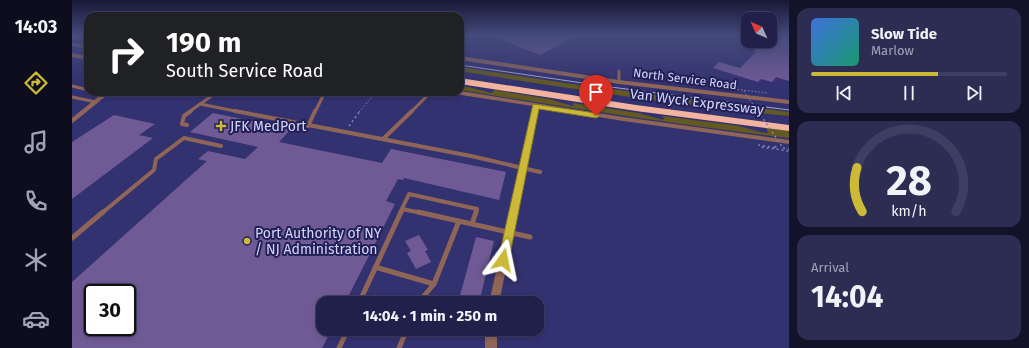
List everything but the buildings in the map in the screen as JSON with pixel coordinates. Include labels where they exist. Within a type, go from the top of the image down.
[{"type":"highway","name":"Van Wyck Expressway","points":[[464,75],[612,97],[789,120]]},
{"type":"highway","name":"Van Wyck Expressway","points":[[464,82],[636,108],[789,128]]},
{"type":"street","points":[[72,55],[84,57]]},
{"type":"street","name":"North Service Road","points":[[464,59],[619,82],[789,102]]},
{"type":"street","points":[[464,94],[536,106],[789,142]]},
{"type":"street","points":[[72,121],[103,96]]},
{"type":"street","points":[[496,296],[536,106]]},
{"type":"street","points":[[491,336],[491,348]]},
{"type":"lane","points":[[619,71],[619,82]]},
{"type":"lane","points":[[72,86],[84,89]]},
{"type":"lane","points":[[187,124],[182,124],[184,116],[211,96]]},
{"type":"lane","points":[[308,126],[323,96]]},
{"type":"lane","points":[[383,139],[427,96]]},
{"type":"lane","points":[[72,97],[96,102]]},
{"type":"lane","points":[[200,104],[344,133],[470,156],[540,172]]},
{"type":"lane","points":[[72,238],[154,170],[156,160],[184,138],[221,146]]},
{"type":"lane","points":[[363,296],[409,194],[478,209],[472,224]]},
{"type":"lane","points":[[402,209],[530,237]]},
{"type":"lane","points":[[424,296],[434,284],[459,222]]},
{"type":"lane","points":[[375,267],[434,284]]},
{"type":"lane","points":[[339,348],[345,336]]},
{"type":"lane","points":[[398,348],[404,336]]},
{"type":"path","points":[[744,91],[783,148],[789,150]]},
{"type":"path","points":[[344,133],[372,96]]},
{"type":"path","points":[[771,140],[776,148],[758,146],[789,150]]},
{"type":"shaded area","points":[[72,51],[84,51],[84,96],[464,96],[464,51],[789,51],[789,348],[72,348]]},
{"type":"shaded area","points":[[464,68],[565,83],[789,112],[789,116],[665,102],[464,72]]},
{"type":"shaded area","points":[[464,86],[492,93],[494,90],[549,99],[573,106],[573,103],[638,113],[664,120],[663,116],[739,126],[768,133],[766,128],[789,131],[789,138],[665,122],[464,91]]},
{"type":"tram line","points":[[464,66],[603,86],[789,110]]},
{"type":"place","name":"JFK MedPort","points":[[221,126]]},
{"type":"place","name":"Port Authority of NY / NJ Administration","points":[[247,241]]},
{"type":"route","points":[[503,260],[536,106],[596,116]]}]
